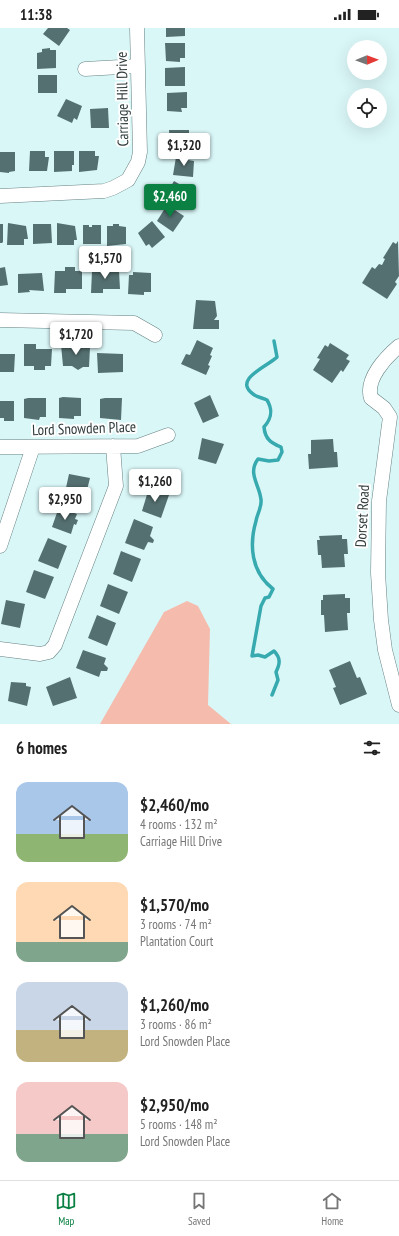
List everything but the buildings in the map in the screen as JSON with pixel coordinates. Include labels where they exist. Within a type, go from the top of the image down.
[{"type":"street","name":"Carriage Hill Drive","points":[[0,196],[104,191],[121,186],[128,180],[138,162],[140,152],[137,28]]},
{"type":"street","points":[[85,69],[138,66]]},
{"type":"street","points":[[0,320],[134,323],[155,335]]},
{"type":"street","name":"Dorset Road","points":[[399,346],[380,366],[372,381],[369,391],[370,398],[384,408],[390,417],[380,488],[378,573],[383,639],[399,705]]},
{"type":"street","name":"Lord Snowden Place","points":[[0,447],[138,446],[168,435]]},
{"type":"street","points":[[0,649],[40,654],[49,652],[55,645],[116,486],[113,446]]},
{"type":"street","points":[[0,546],[33,447]]},
{"type":"shaded area","points":[[187,601],[198,606],[210,629],[208,705],[231,724],[100,724],[164,612]]},
{"type":"waterway","points":[[272,695],[278,680],[276,672],[279,664],[278,656],[274,651],[265,657],[258,655],[252,656],[261,606],[265,598],[269,597],[273,589],[260,575],[254,558],[254,530],[261,503],[254,470],[258,459],[269,461],[278,460],[282,452],[281,447],[274,444],[267,438],[266,435],[264,427],[271,414],[267,400],[253,394],[248,388],[247,383],[254,373],[277,357],[274,341]]}]
